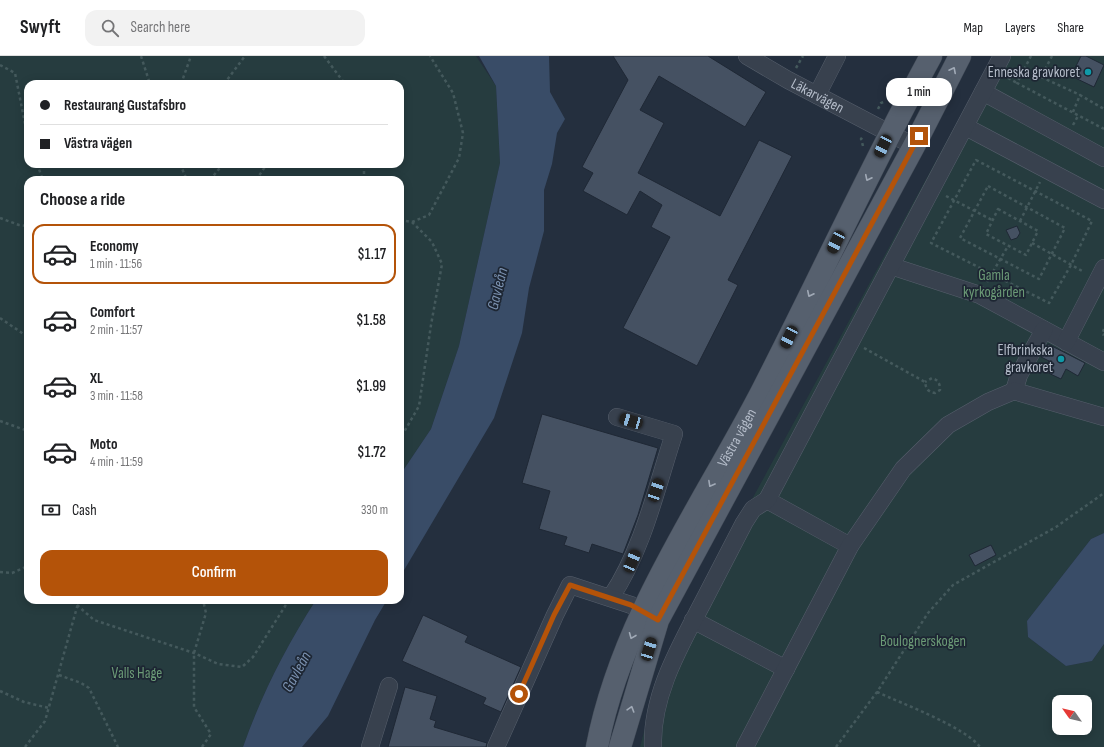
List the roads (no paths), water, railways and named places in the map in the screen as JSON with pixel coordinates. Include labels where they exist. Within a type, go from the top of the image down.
[{"type":"main road","name":"Västra vägen","points":[[620,747],[650,616],[890,133],[931,56]]},
{"type":"main road","name":"Västra vägen","points":[[597,747],[618,669],[650,616],[914,146],[960,56]]},
{"type":"street","name":"Läkarvägen","points":[[747,56],[890,133]]},
{"type":"street","points":[[817,95],[837,56]]},
{"type":"street","points":[[653,747],[652,730],[666,675],[693,620],[744,523],[753,509],[767,500],[933,190],[1002,56]]},
{"type":"street","points":[[983,92],[1104,158]]},
{"type":"street","points":[[966,127],[1104,200]]},
{"type":"street","points":[[890,133],[914,146]]},
{"type":"street","points":[[891,266],[980,295],[1104,362]]},
{"type":"street","points":[[1066,342],[1101,273]]},
{"type":"street","points":[[1014,391],[1018,375],[1044,330]]},
{"type":"street","points":[[745,747],[850,546],[903,468],[948,425],[988,402],[1014,391],[1104,417]]},
{"type":"street","points":[[611,598],[626,575],[638,546],[674,434],[617,417]]},
{"type":"street","points":[[767,500],[850,546]]},
{"type":"street","points":[[496,747],[554,615],[570,585],[631,605],[650,616]]},
{"type":"street","points":[[693,620],[786,669]]},
{"type":"street","points":[[370,747],[389,686]]},
{"type":"water","name":"Gavleån","points":[[479,56],[549,56],[550,92],[565,119],[557,133],[552,164],[544,190],[544,231],[529,288],[522,333],[494,418],[404,570],[404,469],[431,429],[459,346],[500,163],[496,86]]},
{"type":"water","points":[[1104,533],[1104,644],[1092,661],[1066,666],[1028,637],[1027,621],[1091,539]]},
{"type":"water","name":"Gavleån","points":[[313,604],[385,604],[375,620],[328,716],[302,747],[243,747],[266,690],[294,635]]},
{"type":"place","name":"Enneska gravkoret","points":[[1088,72]]},
{"type":"place","name":"Elfbrinkska gravkoret","points":[[1061,359]]},
{"type":"park label","name":"Gamla kyrkogården","points":[[994,284]]},
{"type":"park label","name":"Boulognerskogen","points":[[923,641]]},
{"type":"park label","name":"Valls Hage","points":[[137,673]]}]
